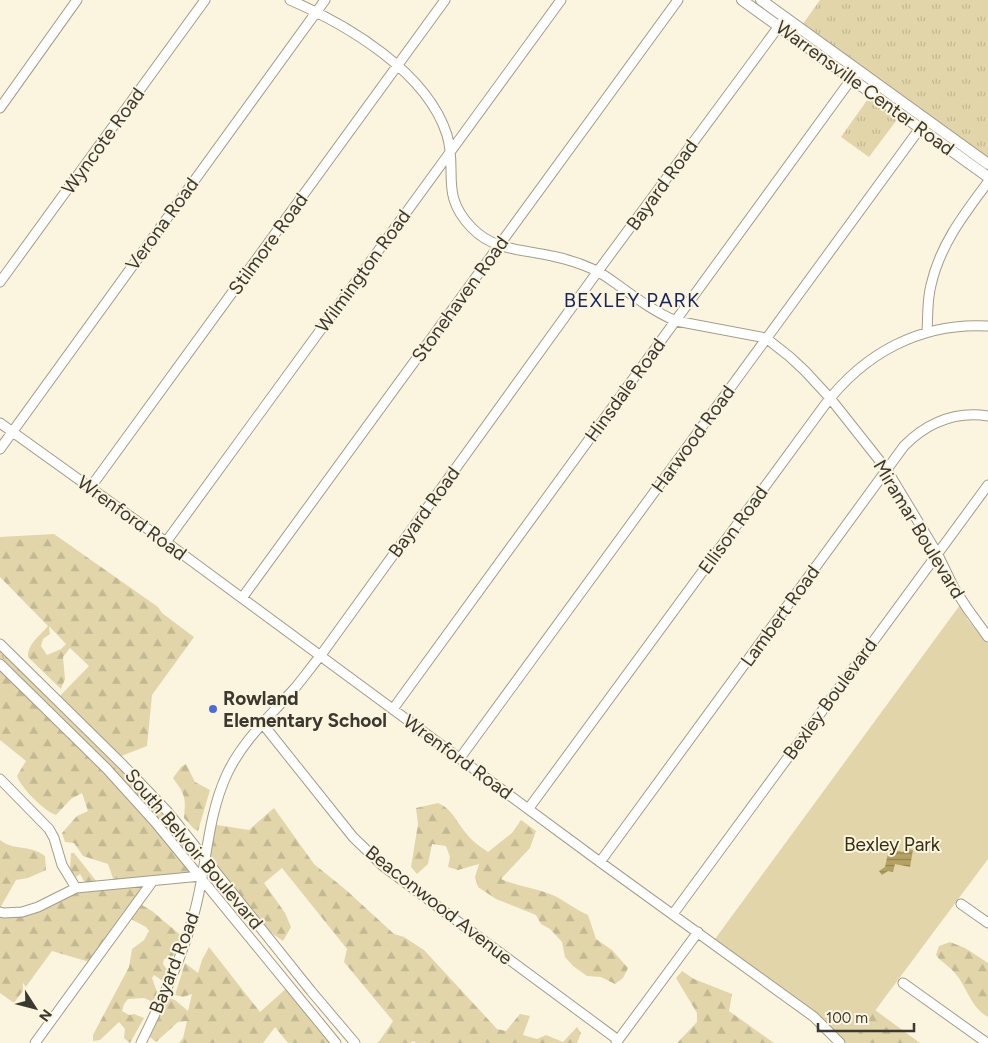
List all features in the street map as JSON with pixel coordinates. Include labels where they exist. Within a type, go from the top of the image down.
[{"type":"main road","name":"Warrensville Center Road","points":[[742,0],[782,22],[855,74],[923,124],[988,177]]},
{"type":"main road","name":"Warrensville Center Road","points":[[761,0],[782,22]]},
{"type":"main road","name":"Warrensville Center Road","points":[[923,124],[988,164]]},
{"type":"street","points":[[0,108],[77,0]]},
{"type":"street","name":"Wyncote Road","points":[[0,282],[205,0]]},
{"type":"street","name":"Miramar Boulevard","points":[[290,0],[316,11],[355,34],[398,66],[430,100],[448,136],[452,195],[455,205],[472,229],[481,236],[498,246],[560,258],[598,271],[662,315],[676,321],[766,338],[790,357],[830,398],[887,470],[967,608],[988,636]]},
{"type":"street","name":"Verona Road","points":[[0,449],[325,0]]},
{"type":"street","name":"Stilmore Road","points":[[90,488],[445,0]]},
{"type":"street","name":"Wilmington Road","points":[[166,542],[561,0]]},
{"type":"street","name":"Stonehaven Road","points":[[242,598],[678,0]]},
{"type":"street","name":"Bayard Road","points":[[141,1043],[187,937],[196,908],[219,794],[228,772],[244,745],[321,655],[598,271],[782,22]]},
{"type":"street","name":"Hinsdale Road","points":[[392,709],[855,74]]},
{"type":"street","name":"Harwood Road","points":[[460,758],[923,124]]},
{"type":"street","points":[[927,331],[930,287],[937,263],[955,227],[988,182]]},
{"type":"street","name":"Ellison Road","points":[[529,808],[830,398],[846,379],[872,357],[899,342],[927,331],[960,326],[988,326]]},
{"type":"street","name":"Lambert Road","points":[[600,862],[904,446],[930,425],[945,418],[960,415],[988,416]]},
{"type":"street","name":"Wrenford Road","points":[[0,423],[321,655],[600,862],[814,1017],[840,1043]]},
{"type":"street","name":"Bexley Boulevard","points":[[673,914],[936,553],[988,485]]},
{"type":"street","name":"South Belvoir Boulevard","points":[[0,644],[144,787],[173,819],[355,1043]]},
{"type":"street","name":"South Belvoir Boulevard","points":[[0,664],[106,768],[155,822],[336,1043]]},
{"type":"street","name":"Beaconwood Avenue","points":[[262,722],[353,837],[382,866],[617,1042]]},
{"type":"street","points":[[0,779],[49,829],[54,838],[62,865],[76,888]]},
{"type":"street","points":[[0,912],[4,914],[22,912],[38,907],[76,888],[201,876]]},
{"type":"street","points":[[35,1043],[152,882]]},
{"type":"street","points":[[961,904],[988,923]]},
{"type":"street","points":[[617,1042],[698,932]]},
{"type":"street","points":[[903,983],[987,1043]]},
{"type":"green space","points":[[820,0],[988,0],[988,164],[800,28]]},
{"type":"green space","points":[[870,96],[899,117],[869,157],[841,137]]},
{"type":"green space","points":[[54,534],[158,607],[162,613],[194,637],[152,695],[147,746],[116,758],[57,699],[89,666],[70,648],[63,657],[65,679],[61,689],[28,657],[32,644],[48,626],[0,577],[0,537]],"holes":[[[49,626],[66,644],[61,649],[47,655],[41,646],[43,639],[50,634]]]},
{"type":"green space","name":"Bexley Park","points":[[960,605],[968,620],[988,644],[988,859],[851,1043],[845,1043],[816,1013],[715,939]]},
{"type":"green space","points":[[0,649],[122,768],[189,844],[183,849],[151,812],[0,660]]},
{"type":"green space","points":[[0,664],[83,746],[201,876],[152,882],[93,963],[52,951],[14,1003],[0,993],[0,912],[22,912],[76,888],[115,884],[108,864],[83,856],[74,843],[65,842],[62,833],[77,816],[88,811],[82,793],[71,799],[56,815],[39,804],[19,781],[17,776],[26,761],[0,740]]},
{"type":"green space","points":[[186,764],[195,782],[210,790],[198,831],[184,818],[184,796],[173,778],[181,767]]},
{"type":"green space","points":[[438,803],[449,810],[470,838],[488,852],[512,833],[521,820],[536,831],[530,848],[501,879],[550,894],[588,915],[596,939],[612,950],[628,968],[623,978],[615,984],[601,977],[587,976],[573,966],[565,957],[562,942],[550,929],[541,924],[536,915],[496,899],[478,887],[475,877],[479,864],[458,870],[448,867],[450,857],[446,846],[432,844],[428,864],[417,874],[411,867],[418,824],[416,808]]},
{"type":"green space","points":[[274,808],[314,864],[346,890],[394,934],[404,937],[424,950],[497,1029],[506,1031],[520,1014],[530,1016],[523,1035],[537,1039],[546,1035],[563,1042],[577,1027],[581,1033],[577,1043],[416,1043],[413,1041],[411,1043],[378,1043],[393,1021],[344,962],[347,949],[282,868],[264,883],[285,913],[291,927],[283,941],[271,933],[250,913],[205,858],[211,824],[249,830]]},
{"type":"green space","points":[[0,840],[10,845],[39,852],[45,856],[46,870],[28,878],[16,880],[0,908]]},
{"type":"green space","points":[[71,853],[74,853],[97,882],[87,883],[80,874],[76,877],[70,870]]},
{"type":"green space","points":[[142,905],[184,938],[175,954],[164,959],[163,964],[169,972],[164,982],[154,975],[152,978],[157,992],[153,1002],[144,998],[128,999],[124,1004],[122,1011],[129,1015],[134,1014],[144,1018],[130,1043],[124,1038],[125,1029],[119,1022],[100,1040],[93,1041],[93,1035],[129,967],[132,949],[144,940],[149,931],[146,927],[131,919]]},
{"type":"green space","points":[[950,942],[965,948],[988,963],[988,1017],[977,1008],[954,972],[936,955],[939,946]]},
{"type":"green space","points":[[209,947],[260,1012],[289,986],[336,1043],[288,1043],[275,1027],[263,1043],[179,1043],[183,1038],[187,1021],[178,1022],[156,1042],[150,1037],[168,998],[175,1000],[188,1011],[192,994],[183,997],[175,995],[185,963],[198,973]]},
{"type":"green space","points":[[682,971],[694,979],[732,994],[729,1011],[774,1043],[677,1043],[697,1022],[697,1013],[676,978]]},
{"type":"green space","points":[[875,1010],[920,1043],[850,1043]]},
{"type":"shaded area","points":[[905,848],[913,850],[910,867],[895,864],[893,872],[888,871],[882,875],[879,871],[885,867],[889,849],[903,852]]},
{"type":"place","name":"Rowland Elementary School","points":[[213,709]]},
{"type":"district","name":"BEXLEY PARK","points":[[632,300]]}]
